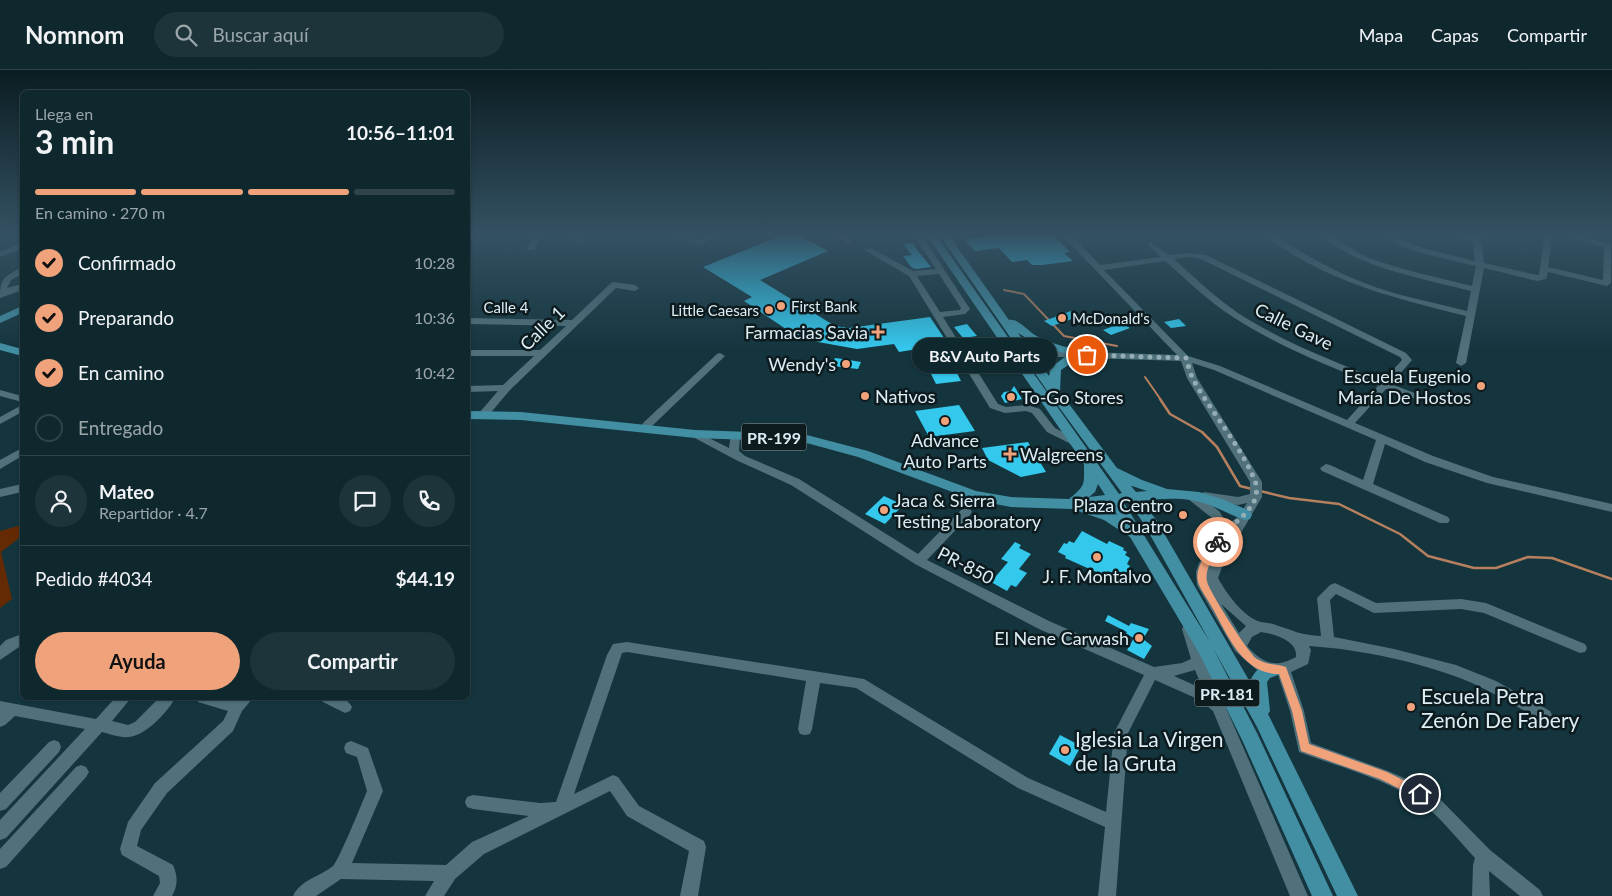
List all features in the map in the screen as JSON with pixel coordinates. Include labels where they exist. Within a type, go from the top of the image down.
[{"type":"main road","name":"PR-181","points":[[957,273],[1090,463],[1123,498],[1150,521],[1263,722],[1348,896]]},
{"type":"main road","name":"PR-181","points":[[970,273],[1107,464],[1123,498],[1138,538],[1204,649],[1251,739],[1323,896]]},
{"type":"main road","points":[[992,305],[1023,333],[1034,340],[1056,349],[1087,355]]},
{"type":"main road","points":[[0,315],[20,310]]},
{"type":"main road","points":[[0,319],[20,310]]},
{"type":"main road","points":[[0,346],[20,352]]},
{"type":"main road","points":[[0,355],[20,360]]},
{"type":"main road","points":[[1054,392],[1054,373],[1058,366],[1069,359],[1087,355]]},
{"type":"main road","name":"PR-199","points":[[470,415],[521,416],[695,434],[804,438],[863,454],[974,495],[1011,502],[1071,504],[1169,492],[1185,493],[1208,499],[1245,516]]},
{"type":"main road","points":[[1071,504],[1090,489],[1092,478],[1090,463]]},
{"type":"main road","points":[[1107,464],[1132,481],[1169,492]]},
{"type":"main road","points":[[1150,521],[1154,505],[1169,492]]},
{"type":"main road","points":[[1071,504],[1109,516],[1138,538]]},
{"type":"main road","points":[[1263,722],[1258,681],[1264,673],[1277,670]]},
{"type":"street","points":[[19,273],[8,278],[3,288],[3,294],[20,288]]},
{"type":"street","points":[[909,273],[994,406],[1004,410],[1027,408],[1036,411],[1052,430],[1077,444]]},
{"type":"street","points":[[912,274],[926,273]]},
{"type":"street","points":[[936,315],[962,312],[966,308],[941,273]]},
{"type":"street","points":[[1102,273],[1186,358],[1192,378],[1249,468],[1256,492],[1245,516],[1218,562],[1212,578],[1220,596],[1233,611],[1257,627],[1288,634],[1297,640],[1304,650],[1303,660],[1277,670],[1252,661],[1240,647],[1202,581],[1204,566],[1222,534],[1245,516]]},
{"type":"street","name":"Calle Gave","points":[[1185,273],[1237,316],[1308,353],[1413,396]]},
{"type":"street","points":[[1235,273],[1403,355],[1408,360],[1349,424]]},
{"type":"street","points":[[1333,273],[1376,290],[1469,314]]},
{"type":"street","points":[[1410,273],[1474,289]]},
{"type":"street","points":[[1460,363],[1478,273]]},
{"type":"street","points":[[1513,273],[1537,278],[1543,277],[1544,273]]},
{"type":"street","points":[[1561,273],[1607,283],[1607,273]]},
{"type":"street","name":"Calle 1","points":[[483,415],[506,388],[614,285],[636,288]]},
{"type":"street","name":"Calle 4","points":[[470,321],[574,323]]},
{"type":"street","points":[[470,353],[544,353]]},
{"type":"street","points":[[961,354],[1027,353],[1186,358],[1217,368],[1428,459],[1491,480],[1612,508]]},
{"type":"street","points":[[644,430],[648,424],[720,356]]},
{"type":"street","points":[[470,389],[506,388]]},
{"type":"street","points":[[0,393],[20,398]]},
{"type":"street","points":[[0,421],[20,409]]},
{"type":"street","name":"PR-850","points":[[695,434],[741,458],[795,482],[919,561],[1044,624],[1205,696],[1217,706]]},
{"type":"street","points":[[735,436],[734,452],[741,458]]},
{"type":"street","points":[[1367,486],[1382,438]]},
{"type":"street","points":[[0,465],[20,452]]},
{"type":"street","points":[[1326,468],[1444,520]]},
{"type":"street","points":[[0,493],[20,488]]},
{"type":"street","points":[[1185,493],[1238,501],[1256,492]]},
{"type":"street","points":[[1185,493],[1216,512],[1222,524],[1222,534]]},
{"type":"street","points":[[919,561],[966,512]]},
{"type":"street","points":[[1328,642],[1323,598],[1335,588],[1374,608],[1461,604],[1486,608],[1580,648]]},
{"type":"street","points":[[1185,616],[1199,662],[1298,896]]},
{"type":"street","points":[[1240,647],[1248,631],[1257,627]]},
{"type":"street","points":[[0,654],[20,639]]},
{"type":"street","points":[[1297,640],[1328,642],[1393,655],[1457,671],[1491,685],[1545,715]]},
{"type":"street","points":[[561,809],[618,648],[636,649],[858,684],[1023,783],[1113,822]]},
{"type":"street","points":[[1107,896],[1121,733],[1152,673],[1183,670],[1199,662]]},
{"type":"street","points":[[1277,670],[1297,711],[1304,747],[1408,786],[1437,806],[1484,856],[1534,896]]},
{"type":"street","points":[[805,729],[814,677]]},
{"type":"street","points":[[21,838],[0,832],[122,700]]},
{"type":"street","points":[[0,721],[6,709],[128,732],[143,725],[166,700]]},
{"type":"street","points":[[162,896],[169,884],[167,871],[142,860],[128,849],[134,827],[161,788],[228,726],[241,702],[222,700]]},
{"type":"street","points":[[332,700],[345,707]]},
{"type":"street","points":[[0,804],[54,747]]},
{"type":"street","points":[[340,872],[375,791],[363,753],[351,748]]},
{"type":"street","points":[[0,861],[81,772]]},
{"type":"street","points":[[434,896],[449,873],[478,848],[613,782],[632,811],[698,847],[688,896]]},
{"type":"street","points":[[474,802],[540,810],[561,809]]},
{"type":"street","points":[[1481,896],[1480,865],[1484,856]]},
{"type":"street","points":[[302,896],[324,879],[340,872],[449,873]]},
{"type":"shaded area","points":[[20,526],[20,538],[1,552],[12,599],[0,608],[0,531]]},
{"type":"building","points":[[712,273],[777,273],[760,280],[835,326],[849,328],[930,317],[948,344],[899,352],[894,344],[857,349],[818,342],[804,333],[798,337],[744,301],[752,297]]},
{"type":"building","name":"McDonald's","points":[[1071,311],[1080,316],[1052,326],[1044,321]]},
{"type":"building","points":[[1179,319],[1186,326],[1171,328],[1164,322]]},
{"type":"building","points":[[1122,323],[1130,328],[1111,335],[1103,330]]},
{"type":"building","points":[[967,324],[977,336],[963,338],[954,327]]},
{"type":"building","name":"Wendy's","points":[[835,358],[861,362],[858,369],[832,366]]},
{"type":"building","points":[[954,367],[961,381],[936,384],[929,370]]},
{"type":"building","name":"To-Go Stores","points":[[1014,386],[1022,399],[1005,403],[1001,396],[1004,392],[1011,391]]},
{"type":"building","name":"Advance Auto Parts","points":[[959,405],[975,431],[929,437],[915,411]]},
{"type":"building","name":"Walgreens","points":[[1028,442],[1046,472],[1021,477],[988,460],[982,448]]},
{"type":"building","name":"Jaca & Sierra Testing Laboratory","points":[[884,496],[903,505],[885,524],[865,514]]},
{"type":"building","name":"J. F. Montalvo","points":[[1082,531],[1107,544],[1109,541],[1124,548],[1123,550],[1127,552],[1125,555],[1130,558],[1127,564],[1130,566],[1121,583],[1065,558],[1066,556],[1058,552],[1064,543],[1067,544],[1069,541],[1074,543]]},
{"type":"building","points":[[1015,542],[1021,545],[1019,548],[1031,554],[1019,569],[1027,573],[1016,587],[1011,585],[1007,591],[991,582],[1008,562],[1001,559]]},
{"type":"building","name":"El Nene Carwash","points":[[1108,615],[1129,626],[1131,623],[1149,629],[1143,639],[1152,646],[1144,659],[1127,650],[1134,638],[1126,634],[1127,632],[1105,621]]},
{"type":"building","name":"Iglesia La Virgen de la Gruta","points":[[1060,735],[1081,746],[1070,766],[1049,754]]},
{"type":"waterway","points":[[1004,290],[1024,294],[1064,336],[1117,346]]},
{"type":"waterway","points":[[1145,377],[1161,400]]},
{"type":"waterway","points":[[1160,399],[1170,414],[1202,432],[1217,447],[1240,486],[1252,489]]},
{"type":"waterway","points":[[1260,491],[1289,498],[1339,504],[1400,534],[1428,556],[1474,568],[1496,568],[1528,557],[1552,558],[1612,579]]},
{"type":"way so far","points":[[1087,355],[1186,358],[1192,378],[1256,482],[1257,493],[1252,506],[1245,516],[1222,534],[1218,542]]},
{"type":"place","name":"First Bank","points":[[781,306]]},
{"type":"place","name":"Little Caesars","points":[[769,310]]},
{"type":"place","name":"McDonald's","points":[[1062,318]]},
{"type":"place","name":"Farmacias Savia","points":[[878,332]]},
{"type":"place","name":"B&V Auto Parts","points":[[1087,355]]},
{"type":"place","name":"Wendy's","points":[[846,364]]},
{"type":"place","name":"Escuela Eugenio María De Hostos","points":[[1481,386]]},
{"type":"place","name":"Nativos","points":[[865,396]]},
{"type":"place","name":"To-Go Stores","points":[[1011,397]]},
{"type":"place","name":"Advance Auto Parts","points":[[945,421]]},
{"type":"place","name":"Walgreens","points":[[1010,454]]},
{"type":"place","name":"Jaca & Sierra Testing Laboratory","points":[[884,510]]},
{"type":"place","name":"Plaza Centro Cuatro","points":[[1183,515]]},
{"type":"place","name":"J. F. Montalvo","points":[[1097,557]]},
{"type":"place","name":"El Nene Carwash","points":[[1139,638]]},
{"type":"place","name":"Escuela Petra Zenón De Fabery","points":[[1411,707]]},
{"type":"place","name":"Iglesia La Virgen de la Gruta","points":[[1065,750]]},
{"type":"route","points":[[1218,542],[1204,566],[1202,581],[1240,647],[1252,661],[1272,670],[1283,670],[1297,711],[1304,747],[1408,786],[1420,794]]}]
